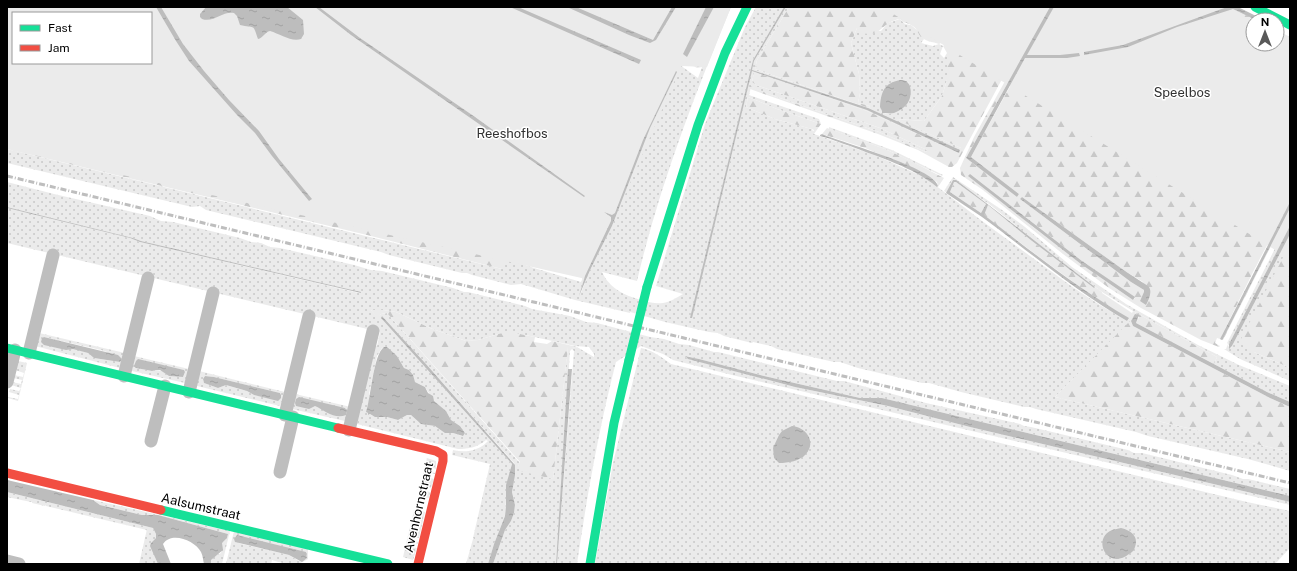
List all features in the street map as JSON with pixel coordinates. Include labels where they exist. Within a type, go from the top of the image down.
[{"type":"street","points":[[590,564],[614,423],[647,288],[698,125],[726,53],[747,7]]},
{"type":"street","points":[[1255,7],[1290,25]]},
{"type":"street","points":[[29,354],[53,255]]},
{"type":"street","points":[[124,376],[148,278]]},
{"type":"street","points":[[189,392],[213,293]]},
{"type":"street","points":[[280,472],[289,416],[309,316]]},
{"type":"street","points":[[7,382],[11,349],[349,430],[373,331]]},
{"type":"street","points":[[151,441],[165,386]]},
{"type":"street","name":"Avenhornstraat","points":[[349,430],[436,451],[443,455],[443,462],[418,564]]},
{"type":"street","name":"Aalsumstraat","points":[[7,474],[388,564]]},
{"type":"street","points":[[7,561],[19,564]]},
{"type":"green space","name":"Reeshofbos","points":[[7,7],[731,7],[707,67],[681,66],[614,220],[586,279],[7,149]]},
{"type":"green space","points":[[147,7],[504,259],[502,269],[367,235],[7,149],[169,165],[152,12]]},
{"type":"green space","points":[[714,7],[731,7],[678,142],[656,211],[637,281],[602,272],[613,287],[635,298],[657,303],[668,302],[683,294],[656,286],[705,124],[745,27],[756,7],[784,7],[753,60],[691,318],[754,61],[786,7],[789,7],[757,60],[755,69],[869,108],[870,106],[858,103],[860,93],[859,74],[851,43],[857,28],[881,31],[888,23],[900,19],[905,24],[911,25],[917,30],[919,35],[924,39],[921,43],[933,46],[939,44],[943,46],[940,54],[944,58],[947,53],[947,80],[942,96],[924,121],[897,119],[961,148],[960,153],[957,153],[867,111],[754,73],[752,82],[756,85],[880,128],[927,150],[926,152],[879,132],[751,87],[749,95],[819,119],[821,124],[748,97],[746,107],[775,119],[812,129],[814,134],[877,156],[926,178],[1074,288],[1127,321],[1129,318],[1132,320],[1055,397],[1290,452],[1290,471],[1248,459],[1136,432],[1030,407],[1024,407],[929,383],[922,383],[858,368],[840,362],[834,362],[777,349],[771,346],[724,336],[718,333],[665,322],[630,312],[575,300],[521,284],[511,285],[206,210],[200,206],[192,207],[7,163],[7,149],[502,269],[492,253],[534,268],[581,282],[680,65],[698,78],[702,67],[697,68],[690,64]],"holes":[[[908,82],[911,89],[910,97],[890,114],[884,113],[881,109]],[[622,200],[612,226],[591,268],[580,295],[585,276]]]},
{"type":"green space","points":[[789,7],[1037,7],[954,36],[939,44],[924,39],[920,36],[914,26],[905,23],[900,19],[889,23],[874,33],[861,33],[857,28],[851,43],[859,74],[860,93],[858,103],[870,106],[869,108],[755,69],[757,60]]},
{"type":"green space","name":"Speelbos","points":[[882,7],[1219,7],[1245,20],[1245,52],[1285,52],[1285,41],[1290,44],[1290,259]]},
{"type":"green space","points":[[1050,7],[966,158],[1017,197],[1019,194],[971,157],[1054,7],[1227,7],[1177,27],[1233,8],[1245,14],[1245,52],[1285,52],[1285,34],[1290,37],[1290,202],[1220,339],[1217,338],[1215,343],[1220,346],[1219,347],[1201,340],[1141,308],[1109,288],[1063,254],[983,190],[961,175],[960,168],[974,137],[1024,47]],"holes":[[[970,174],[1082,261],[1135,298],[1133,300],[1104,280],[1033,227]],[[1022,197],[1125,271],[1143,282],[1145,292],[1020,199]],[[1145,292],[1147,302],[1140,301]]]},
{"type":"green space","points":[[950,40],[1015,55],[957,163],[952,167],[949,167],[918,150],[878,134],[750,89],[750,86],[771,95],[879,132],[926,152],[927,150],[880,128],[756,85],[752,82],[754,72],[867,111],[959,153],[961,148],[896,119],[924,121],[942,96],[947,80],[947,53],[943,46]]},
{"type":"green space","points":[[748,97],[821,124],[814,134],[812,133],[814,130],[812,129],[775,119],[746,107]]},
{"type":"green space","points":[[829,127],[892,150],[943,175],[942,176],[885,149],[829,129]]},
{"type":"green space","points":[[827,128],[885,149],[944,178],[938,187],[937,182],[922,172],[865,148],[822,134]]},
{"type":"green space","points":[[953,177],[1002,210],[1025,227],[1072,267],[1126,304],[1198,345],[1239,365],[1290,386],[1290,402],[1267,392],[1214,364],[1217,357],[1133,311],[1102,292],[1055,257],[989,204],[953,180],[947,193],[944,191]]},
{"type":"green space","points":[[7,182],[150,216],[161,221],[173,222],[251,242],[261,243],[270,247],[280,248],[371,270],[382,271],[532,309],[570,316],[586,322],[597,323],[837,381],[844,381],[926,403],[1290,489],[1290,496],[882,398],[860,398],[764,376],[687,356],[686,358],[795,387],[888,406],[970,427],[1290,502],[1290,505],[732,375],[673,360],[663,354],[641,346],[616,362],[594,462],[577,564],[557,564],[574,351],[572,349],[570,351],[556,564],[493,564],[505,530],[514,513],[515,505],[512,492],[515,470],[514,463],[382,316],[381,318],[512,464],[507,483],[505,516],[488,564],[466,564],[474,539],[490,464],[452,455],[453,450],[462,451],[476,449],[488,441],[486,440],[466,449],[458,449],[357,424],[373,345],[377,346],[380,332],[7,243],[7,208],[130,238],[140,242],[359,293],[361,292],[141,241],[133,238],[7,207]],"holes":[[[371,310],[396,312],[430,328],[466,341],[478,340],[502,333],[521,334],[575,346],[589,347],[594,354],[594,357],[577,347],[568,346],[553,479],[518,466],[520,463],[387,313],[381,314],[377,317]],[[385,347],[397,356],[404,368],[409,370],[415,382],[425,387],[434,401],[447,413],[451,420],[460,426],[465,433],[462,436],[447,433],[435,426],[421,424],[411,415],[407,415],[398,420],[387,417],[373,416],[370,414],[368,415],[366,412],[377,356],[382,348]]]},
{"type":"green space","points":[[954,182],[986,204],[981,213],[950,192]]},
{"type":"green space","points":[[988,205],[1032,241],[1094,288],[1095,287],[1132,313],[1133,311],[1217,357],[1214,364],[1136,323],[1139,317],[1136,314],[1131,321],[1133,326],[1290,407],[1290,452],[1055,397],[1131,320],[1074,283],[983,215]]},
{"type":"green space","points":[[1290,208],[1290,209],[1223,340],[1220,339],[1223,339]]},
{"type":"green space","points":[[1290,219],[1290,226],[1228,346],[1231,348],[1290,234],[1290,244],[1254,352],[1290,368],[1290,381],[1240,359],[1224,349],[1226,349],[1227,343]]},
{"type":"green space","points":[[1290,244],[1290,368],[1254,352],[1239,343]]},
{"type":"green space","points":[[371,310],[396,312],[430,328],[466,341],[478,340],[502,333],[515,333],[535,337],[534,342],[547,344],[552,341],[577,347],[568,347],[553,479],[520,471],[518,466],[520,462],[387,313],[381,314],[377,318]]},
{"type":"green space","points":[[39,333],[125,353],[120,368],[35,346]],"holes":[[[44,337],[107,352],[120,362],[94,358],[88,353],[42,338]]]},
{"type":"green space","points":[[641,348],[653,352],[671,364],[1290,511],[1290,548],[1275,564],[595,564],[613,463]]},
{"type":"green space","points":[[134,356],[189,369],[185,383],[132,371]],"holes":[[[138,360],[184,370],[185,372],[183,377],[169,376],[162,371],[136,368]]]},
{"type":"green space","points":[[18,361],[27,363],[18,401],[8,397],[18,399],[19,395],[9,392],[10,389],[19,391],[21,388],[11,385],[12,382],[21,384],[22,380],[13,378],[14,375],[23,377],[24,373],[15,370]]},
{"type":"green space","points":[[199,371],[286,392],[280,406],[197,386]],"holes":[[[205,376],[280,393],[281,394],[279,400],[254,395],[247,391],[226,385],[218,388],[204,383],[203,379]]]},
{"type":"green space","points":[[295,394],[351,407],[345,421],[292,409]]},
{"type":"green space","points":[[427,458],[436,461],[436,469],[427,466],[426,470],[435,474],[425,472],[424,476],[434,479],[431,488],[422,485],[421,490],[430,492],[429,498],[418,496]]},
{"type":"green space","points":[[7,492],[153,528],[156,538],[151,543],[158,564],[139,564],[147,530],[7,497]]},
{"type":"green space","points":[[93,500],[230,531],[222,564],[211,564],[211,560],[221,553],[222,543],[227,538],[228,534],[158,515],[142,515],[100,505]]},
{"type":"green space","points":[[414,510],[425,512],[419,538],[410,536],[409,540],[418,542],[418,544],[408,542],[408,546],[417,548],[413,560],[403,557]]},
{"type":"green space","points":[[234,531],[308,549],[308,559],[299,564],[286,564],[272,560],[271,564],[226,564]],"holes":[[[234,539],[307,556],[307,558],[299,561],[289,555],[242,544],[236,542]]]},
{"type":"water","points":[[156,7],[161,7],[183,44],[204,71],[259,131],[279,159],[312,199],[309,201],[255,133],[189,61]]},
{"type":"water","points":[[206,7],[287,7],[303,20],[304,34],[301,39],[297,40],[270,31],[258,39],[254,29],[252,27],[240,25],[237,16],[234,13],[206,20],[202,19],[200,14]]},
{"type":"water","points":[[315,7],[319,7],[360,38],[475,117],[585,196],[584,197],[351,35]]},
{"type":"water","points":[[510,7],[518,7],[641,60],[639,64]]},
{"type":"water","points":[[567,7],[576,7],[653,40],[672,7],[676,7],[656,40],[650,43]]},
{"type":"water","points":[[706,7],[714,7],[687,57],[683,54]]},
{"type":"water","points":[[784,7],[786,7],[754,61],[752,70],[868,108],[960,150],[959,153],[867,110],[752,71],[692,318],[690,318],[753,60]]},
{"type":"water","points":[[1050,7],[1054,7],[1027,55],[1060,55],[1079,53],[1080,56],[1067,58],[1025,58],[971,157],[1019,194],[1017,197],[966,158]]},
{"type":"water","points":[[1227,7],[1238,7],[1248,12],[1245,12],[1245,15],[1233,9],[1177,27],[1128,47],[1084,55],[1084,52],[1123,45]]},
{"type":"water","points":[[676,71],[677,72],[650,128],[612,226],[579,296],[585,276],[611,221],[611,217],[604,212],[612,215],[615,213],[643,140]]},
{"type":"water","points":[[904,80],[910,85],[911,93],[909,101],[904,107],[894,113],[882,113],[880,102],[884,89],[890,83]]},
{"type":"water","points":[[822,134],[886,156],[921,171],[933,179],[938,186],[937,187],[928,180],[906,168],[820,136]]},
{"type":"water","points":[[970,174],[1082,261],[1135,297],[1133,300],[1081,264],[968,176]]},
{"type":"water","points":[[953,180],[956,180],[1095,287],[1094,288],[1032,241],[988,205],[984,215],[1073,282],[1129,318],[1127,321],[1089,297],[982,217],[946,193]],"holes":[[[954,182],[986,204],[981,213],[950,192]]]},
{"type":"water","points":[[1022,197],[1148,286],[1150,293],[1146,305],[1140,301],[1144,290],[1131,282],[1020,199]]},
{"type":"water","points":[[1290,202],[1290,208],[1223,339],[1220,339]]},
{"type":"water","points":[[7,207],[133,238],[141,241],[361,293],[140,242],[130,238]]},
{"type":"water","points":[[1290,226],[1290,234],[1232,346],[1229,349],[1229,344]]},
{"type":"water","points":[[1135,314],[1139,315],[1136,323],[1267,392],[1290,402],[1290,407],[1133,326],[1131,321]]},
{"type":"water","points":[[382,316],[515,465],[512,492],[515,505],[514,513],[505,530],[493,564],[488,564],[505,516],[506,485],[512,464],[381,318]]},
{"type":"water","points":[[44,337],[118,355],[122,359],[120,362],[94,358],[88,353],[73,349],[66,350],[44,345],[41,342],[42,338]]},
{"type":"water","points":[[384,347],[387,347],[397,356],[404,368],[409,370],[413,375],[415,382],[425,387],[428,393],[433,396],[434,401],[446,411],[451,420],[460,426],[465,433],[463,436],[453,433],[445,433],[435,426],[421,424],[411,415],[407,415],[398,420],[387,417],[375,417],[370,414],[368,415],[366,412],[375,367],[380,352]]},
{"type":"water","points":[[685,356],[860,398],[882,398],[1290,496],[1290,502],[970,427],[888,406],[795,387],[688,359]]},
{"type":"water","points":[[138,359],[184,370],[185,372],[183,377],[169,376],[160,370],[152,371],[136,368],[134,366]]},
{"type":"water","points":[[568,369],[572,369],[556,564]]},
{"type":"water","points":[[205,376],[280,393],[281,398],[278,401],[254,395],[247,391],[226,385],[218,388],[204,383],[203,379]]},
{"type":"water","points":[[299,397],[345,408],[347,411],[346,415],[334,415],[315,406],[309,409],[296,406],[296,399]]},
{"type":"water","points":[[792,426],[801,429],[808,436],[810,440],[809,449],[806,454],[797,460],[779,463],[774,458],[773,448],[782,431]]},
{"type":"water","points":[[7,480],[93,500],[100,505],[142,515],[158,515],[228,534],[227,538],[222,543],[223,550],[211,560],[211,564],[204,564],[201,552],[194,544],[183,539],[172,538],[163,544],[171,564],[158,564],[150,546],[156,538],[153,528],[7,492]]},
{"type":"water","points":[[1121,528],[1128,530],[1133,534],[1136,543],[1134,550],[1131,553],[1115,559],[1105,552],[1103,540],[1106,534],[1112,530]]},
{"type":"water","points":[[237,535],[306,552],[307,558],[302,562],[289,555],[235,542],[234,539]]},
{"type":"railway","points":[[7,176],[1290,483]]},
{"type":"traffic: fast","points":[[647,287],[698,125],[725,53],[747,7]]},
{"type":"traffic: fast","points":[[1255,7],[1290,25]]},
{"type":"traffic: fast","points":[[629,360],[647,287]]},
{"type":"traffic: fast","points":[[7,348],[338,428]]},
{"type":"traffic: fast","points":[[590,564],[614,423],[629,360]]},
{"type":"traffic: fast","points":[[161,510],[388,564]]},
{"type":"traffic: jam","points":[[338,428],[436,451],[443,455],[443,461],[418,564]]},
{"type":"traffic: jam","points":[[7,473],[161,510]]}]
